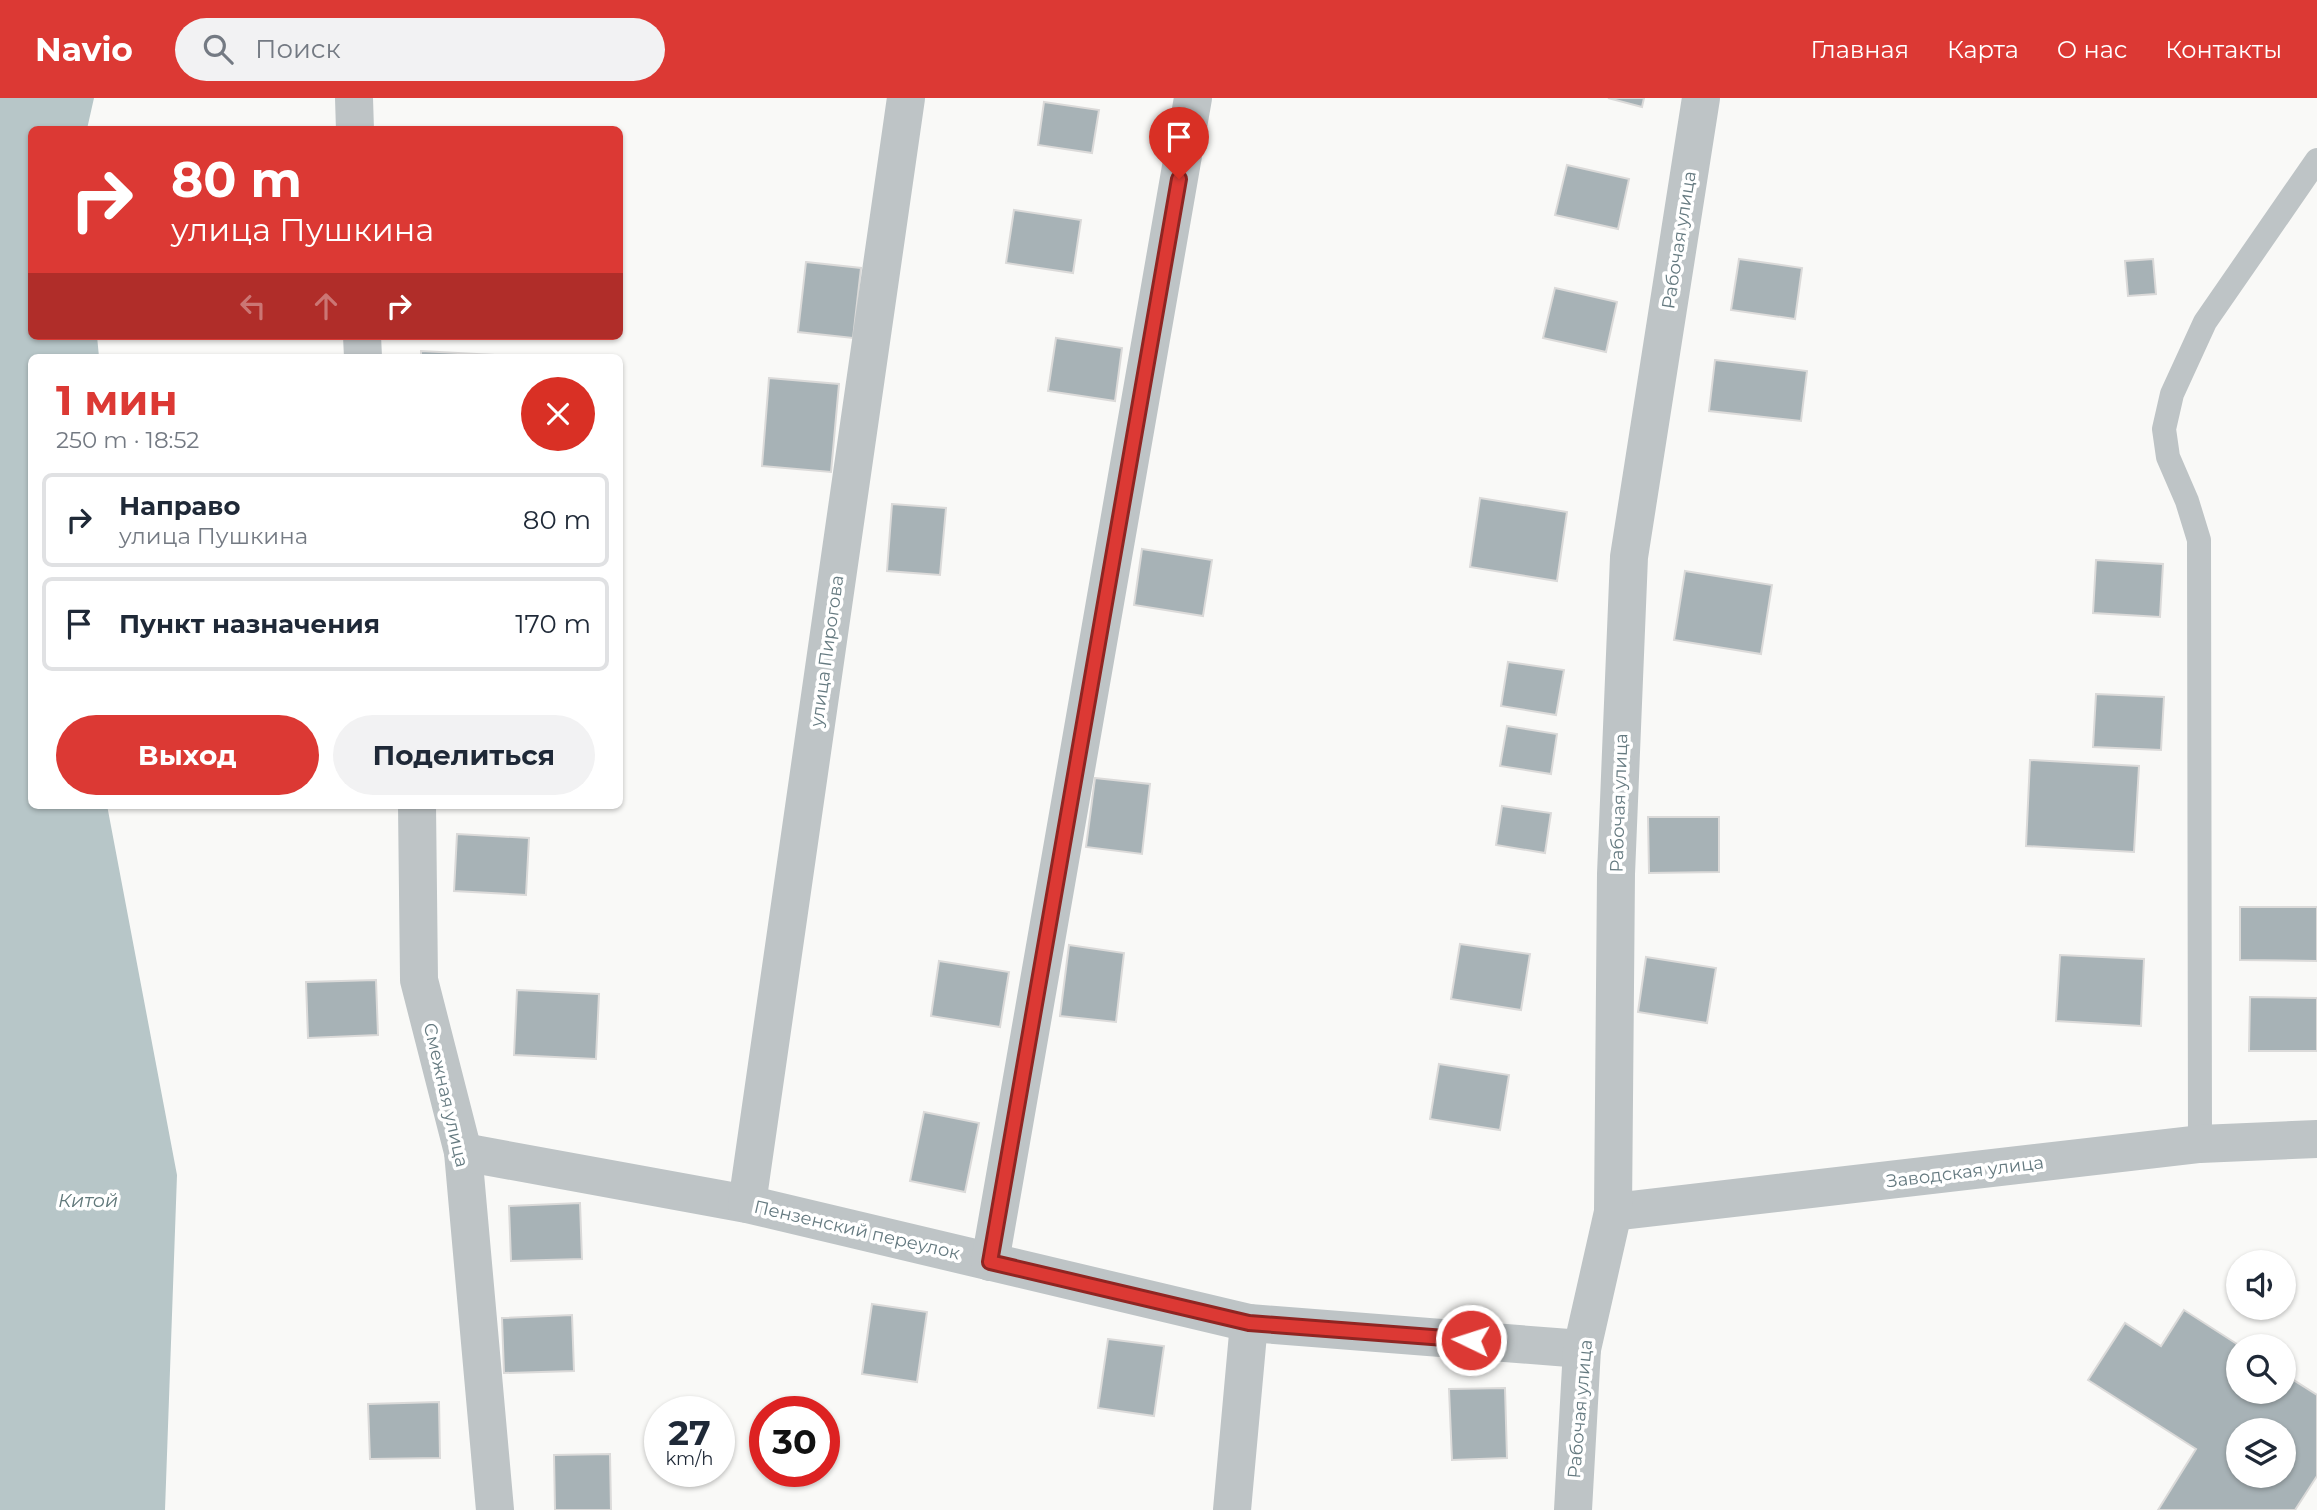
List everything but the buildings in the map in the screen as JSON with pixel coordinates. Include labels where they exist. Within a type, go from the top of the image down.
[{"type":"street","points":[[354,98],[355,126]]},
{"type":"street","name":"улица Пирогова","points":[[747,1204],[906,98]]},
{"type":"street","points":[[990,1262],[1193,98]]},
{"type":"street","name":"Рабочая улица","points":[[1573,1510],[1583,1349],[1613,1212],[1616,874],[1629,557],[1701,98]]},
{"type":"street","name":"Смежная улица","points":[[417,809],[419,980],[463,1152],[495,1510]]},
{"type":"street","name":"Заводская улица","points":[[1613,1212],[2200,1144],[2317,1139]]},
{"type":"street","name":"Пензенский переулок","points":[[463,1152],[747,1204],[1249,1323],[1583,1349]]},
{"type":"street","points":[[1232,1510],[1249,1323]]},
{"type":"lane","points":[[2200,1144],[2199,540],[2188,501],[2168,457],[2164,429],[2172,394],[2205,323],[2317,160]]},
{"type":"water","name":"Китой","points":[[0,98],[94,98],[88,126],[28,126],[28,340],[97,340],[99,354],[28,354],[28,809],[108,809],[177,1175],[165,1510],[0,1510]]},
{"type":"route","points":[[1179,179],[990,1262],[1249,1323],[1471,1340]]}]
